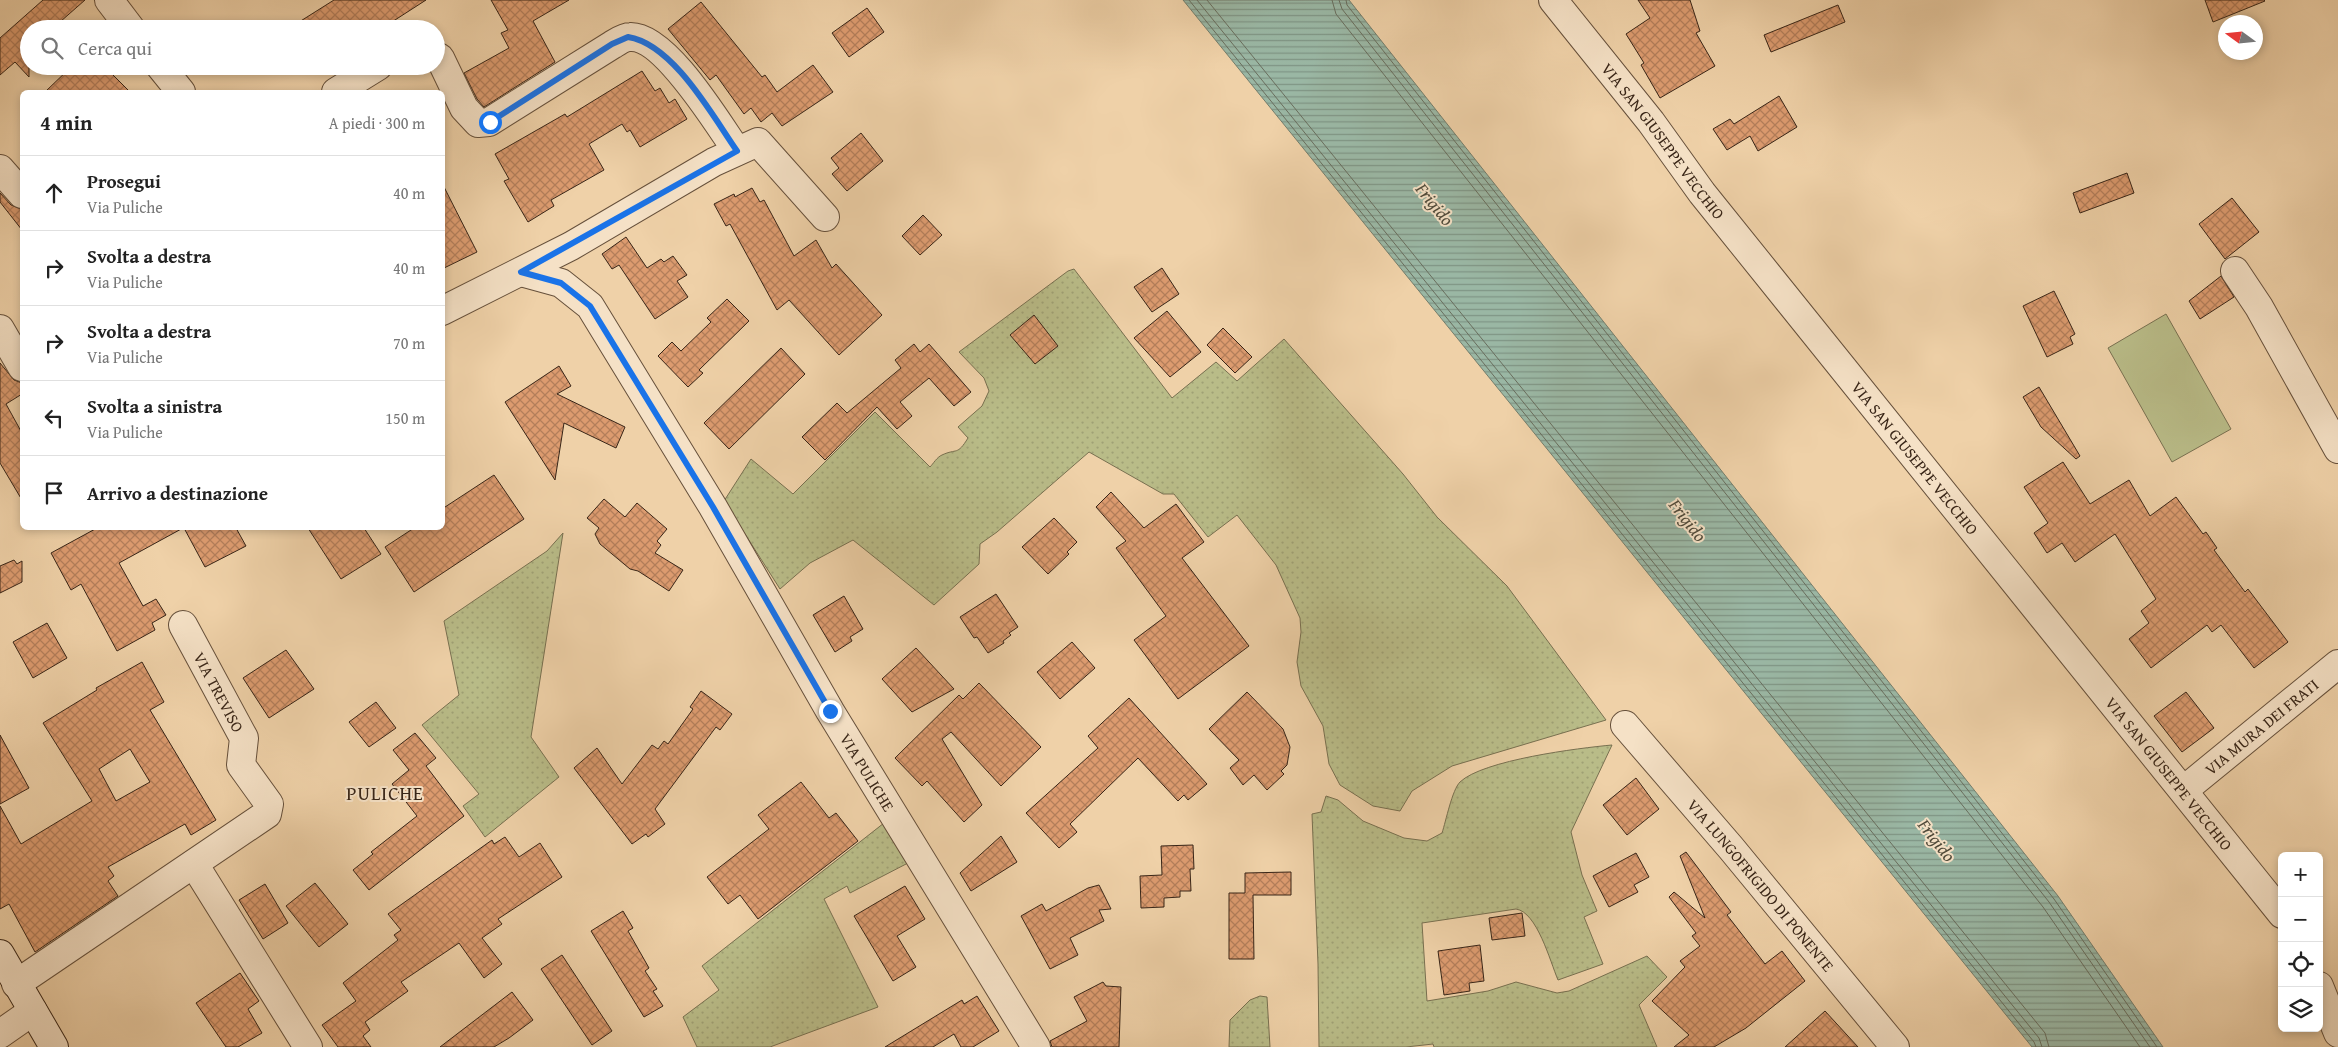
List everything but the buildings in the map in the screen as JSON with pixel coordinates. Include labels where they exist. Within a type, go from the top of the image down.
[{"type":"street","points":[[108,0],[124,20]]},
{"type":"street","name":"VIA SAN GIUSEPPE VECCHIO","points":[[1553,0],[1651,122],[1702,193],[2278,909]]},
{"type":"street","points":[[445,68],[464,108],[478,123],[490,122],[612,44],[628,37],[639,39],[649,43],[686,76],[737,151]]},
{"type":"street","points":[[167,75],[178,90]]},
{"type":"street","points":[[339,90],[363,75]]},
{"type":"street","points":[[445,310],[521,272],[737,151],[758,142],[825,217]]},
{"type":"street","points":[[0,169],[20,192]]},
{"type":"street","name":"VIA PULICHE","points":[[521,272],[561,283],[590,306],[713,507],[830,711],[1036,1047]]},
{"type":"street","points":[[2235,272],[2259,308],[2338,449]]},
{"type":"street","points":[[0,329],[20,364]]},
{"type":"street","name":"VIA TREVISO","points":[[16,984],[267,814],[270,804],[241,765],[244,738],[183,625]]},
{"type":"street","name":"VIA MURA DEI FRATI","points":[[2184,790],[2338,664]]},
{"type":"street","name":"VIA LUNGOFRIGIDO DI PONENTE","points":[[1625,725],[1731,848],[1896,1047]]},
{"type":"street","points":[[194,864],[308,1047]]},
{"type":"street","points":[[0,954],[54,1047]]},
{"type":"street","points":[[2319,987],[2338,1033]]},
{"type":"street","points":[[0,1034],[33,1011]]},
{"type":"green space","points":[[1074,269],[1172,398],[1216,362],[1237,381],[1284,339],[1403,474],[1437,517],[1507,586],[1606,720],[1452,766],[1412,791],[1400,811],[1373,806],[1340,785],[1329,764],[1323,726],[1301,686],[1297,662],[1301,632],[1300,618],[1276,565],[1237,515],[1208,537],[1174,494],[1163,494],[1089,452],[997,532],[980,544],[979,564],[934,605],[853,540],[810,563],[780,589],[724,501],[751,459],[793,494],[875,412],[930,467],[940,456],[956,451],[964,444],[968,438],[958,427],[982,406],[989,391],[984,378],[959,352],[1068,271]]},
{"type":"green space","points":[[2166,314],[2231,429],[2172,462],[2108,348]]},
{"type":"green space","points":[[563,533],[531,737],[559,777],[485,837],[463,806],[479,794],[422,725],[459,695],[444,621],[547,551]]},
{"type":"green space","points":[[1612,745],[1571,832],[1582,875],[1597,911],[1584,917],[1603,964],[1558,980],[1542,938],[1524,912],[1516,909],[1422,923],[1427,1001],[1488,991],[1516,982],[1557,993],[1569,991],[1647,956],[1667,977],[1639,1005],[1657,1047],[1434,1047],[1433,1044],[1406,1047],[1319,1047],[1312,814],[1321,812],[1326,796],[1338,800],[1363,821],[1404,838],[1427,841],[1442,833],[1457,786],[1472,774],[1489,767],[1532,756]]},
{"type":"green space","points":[[884,823],[908,863],[850,893],[847,886],[824,899],[878,1007],[770,1047],[697,1047],[683,1017],[719,990],[702,966]]},
{"type":"green space","points":[[1260,996],[1267,997],[1270,1047],[1229,1047],[1230,1020],[1250,1000]]},
{"type":"water","name":"Frigido","points":[[1183,0],[1349,0],[2058,896],[2163,1047],[2032,1047]]},
{"type":"district","name":"PULICHE","points":[[385,793]]},
{"type":"route","points":[[490,122],[509,112],[612,44],[628,37],[649,43],[686,76],[737,151],[714,162],[571,246],[521,272],[561,283],[590,306],[713,507],[830,711]]}]
